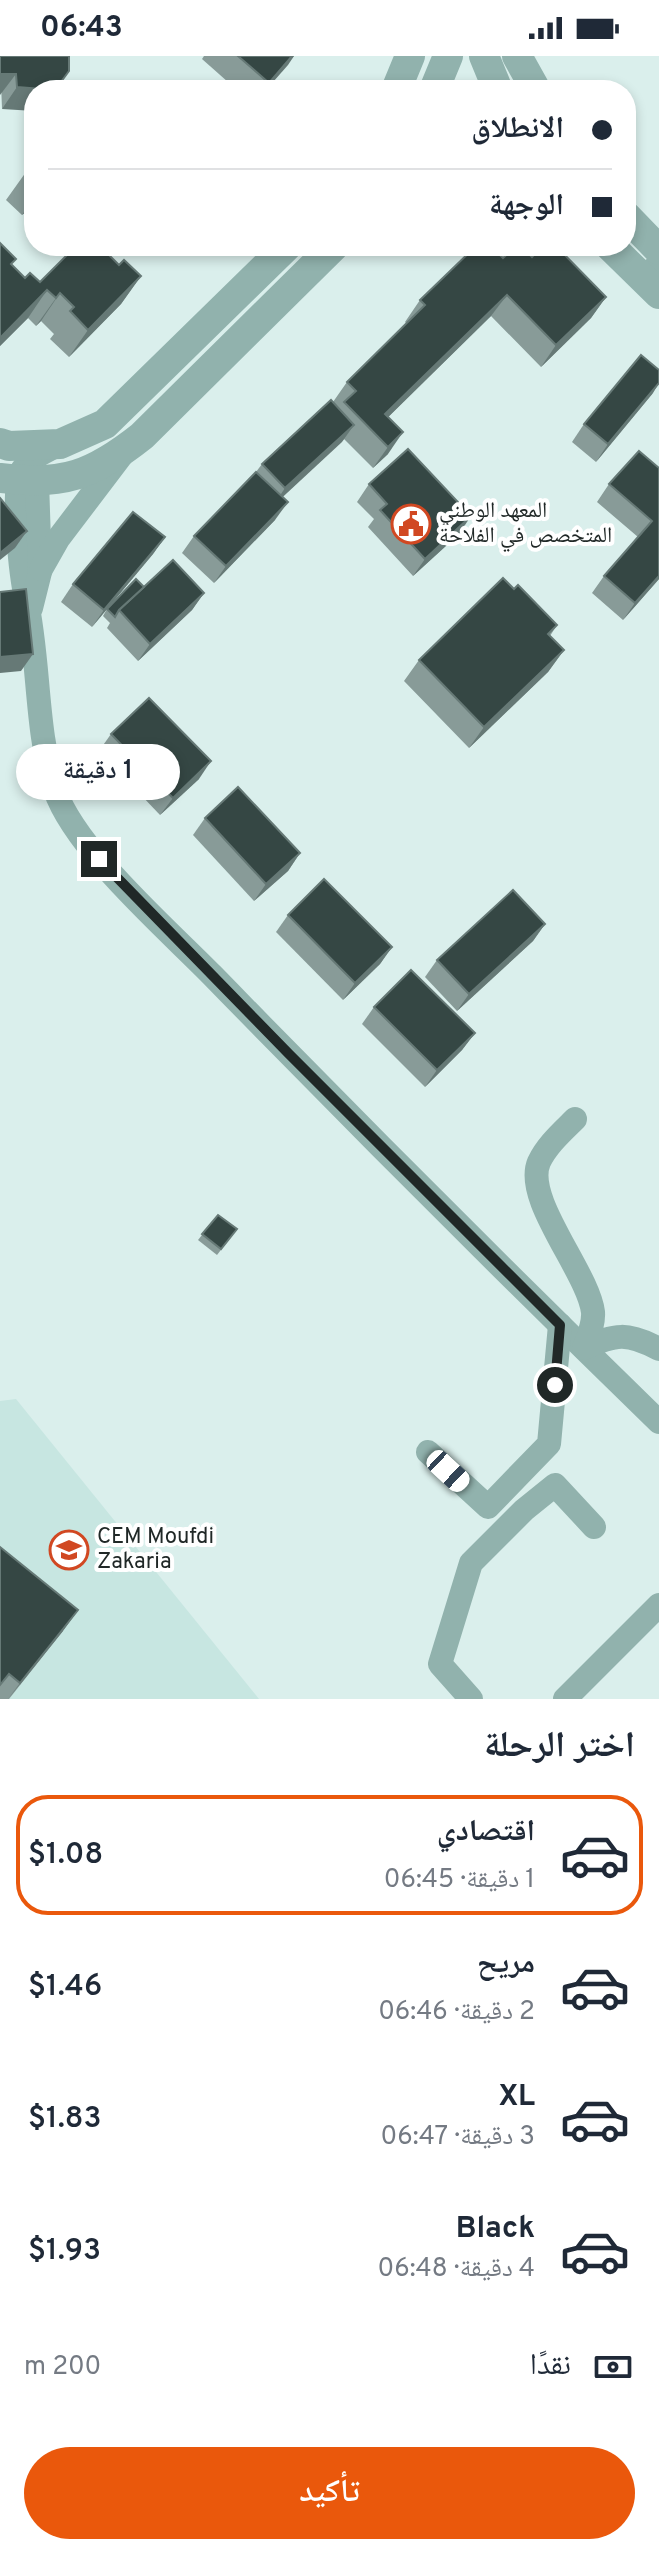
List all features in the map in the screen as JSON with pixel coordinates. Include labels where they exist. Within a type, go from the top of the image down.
[{"type":"street","points":[[400,80],[410,56]]},
{"type":"street","points":[[438,80],[448,56]]},
{"type":"street","points":[[484,56],[494,80]]},
{"type":"street","points":[[517,56],[530,80]]},
{"type":"street","points":[[636,226],[659,250]]},
{"type":"street","points":[[16,465],[105,424],[277,256]]},
{"type":"street","points":[[16,465],[78,475],[109,462],[142,436],[324,256]]},
{"type":"street","points":[[623,256],[653,278]]},
{"type":"street","points":[[31,575],[126,449]]},
{"type":"street","points":[[16,465],[31,575],[30,614],[44,733],[55,791],[80,834],[99,859],[278,1043],[659,1422]]},
{"type":"street","points":[[0,540],[31,575]]},
{"type":"street","points":[[575,1119],[547,1148],[538,1164],[535,1180],[593,1313],[584,1348]]},
{"type":"street","points":[[428,1452],[488,1507],[549,1444],[560,1325]]},
{"type":"street","points":[[584,1348],[608,1338],[626,1336],[659,1349]]},
{"type":"street","points":[[471,1699],[440,1664],[471,1563],[524,1510],[555,1485],[594,1527]]},
{"type":"street","points":[[565,1699],[659,1605]]},
{"type":"shaded area","name":"CEM Moufdi Zakaria","points":[[16,1399],[259,1699],[0,1699],[0,1401]]},
{"type":"building","points":[[0,56],[69,56],[69,71],[62,80],[24,80],[24,88],[17,87],[16,74],[0,74]]},
{"type":"building","points":[[238,56],[292,56],[272,80],[266,80]]},
{"type":"building","points":[[0,243],[16,259],[11,264],[25,278],[30,273],[40,282],[66,256],[110,256],[119,265],[124,260],[141,276],[88,330],[70,311],[74,307],[60,293],[56,298],[47,290],[0,338]]},
{"type":"building","points":[[466,256],[566,256],[606,297],[556,345],[507,295],[385,414],[403,432],[388,447],[344,402],[356,391],[347,382],[425,305],[420,300]]},
{"type":"building","points":[[641,355],[659,370],[659,383],[608,444],[584,424]]},
{"type":"building","points":[[331,400],[354,425],[285,488],[262,464]]},
{"type":"building","name":"المعهد الوطني المتخصص في الفلاحة","points":[[408,449],[471,516],[425,559],[380,510],[387,504],[369,484]]},
{"type":"building","points":[[639,451],[659,468],[659,576],[635,603],[604,576],[652,521],[609,484]]},
{"type":"building","points":[[256,472],[288,502],[226,566],[194,536]]},
{"type":"building","points":[[0,498],[27,531],[0,553]]},
{"type":"building","points":[[133,512],[165,537],[104,610],[73,584]]},
{"type":"building","points":[[173,560],[204,593],[150,644],[119,610]]},
{"type":"building","points":[[503,578],[514,589],[518,585],[557,625],[548,634],[564,650],[484,727],[419,660]]},
{"type":"building","points":[[136,579],[144,587],[115,617],[107,609]]},
{"type":"building","points":[[26,589],[33,654],[0,657],[0,592]]},
{"type":"building","points":[[149,698],[211,761],[173,798],[111,734]]},
{"type":"building","points":[[238,787],[300,853],[266,884],[205,818]]},
{"type":"building","points":[[324,879],[392,947],[355,983],[288,915]]},
{"type":"building","points":[[513,890],[545,924],[469,994],[437,960]]},
{"type":"building","points":[[411,970],[475,1033],[437,1070],[374,1007]]},
{"type":"building","points":[[218,1215],[237,1229],[221,1249],[202,1234]]},
{"type":"building","points":[[0,1547],[78,1610],[20,1683],[9,1674],[0,1685]]},
{"type":"place","name":"المعهد الوطني المتخصص في الفلاحة","points":[[411,524]]},
{"type":"place","name":"CEM Moufdi Zakaria","points":[[69,1550]]},
{"type":"route","points":[[99,859],[560,1325],[555,1385]]}]
